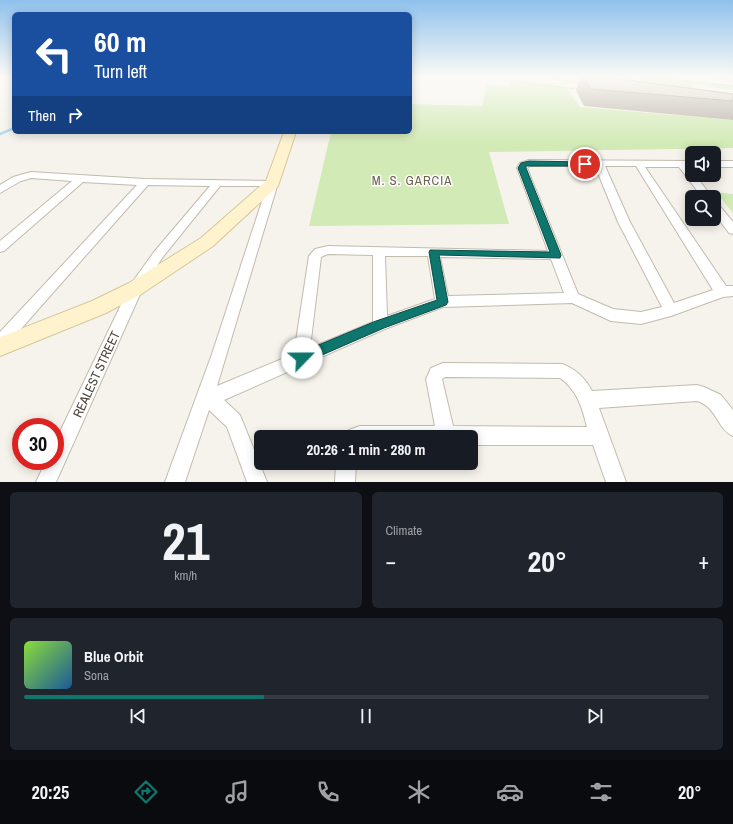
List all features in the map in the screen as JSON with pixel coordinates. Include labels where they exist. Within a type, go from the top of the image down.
[{"type":"street","points":[[175,482],[208,396],[272,183],[289,134]]},
{"type":"street","points":[[573,298],[522,168],[523,165],[529,163],[685,164]]},
{"type":"street","points":[[599,164],[624,222],[671,310]]},
{"type":"street","points":[[208,396],[380,325],[442,302],[573,298],[611,315],[641,318],[728,292],[639,164]]},
{"type":"street","points":[[721,165],[731,166]]},
{"type":"street","points":[[0,190],[24,176],[31,175],[145,182],[272,183]]},
{"type":"street","points":[[0,248],[81,179]]},
{"type":"street","points":[[0,342],[145,182]]},
{"type":"street","name":"REALEST STREET","points":[[46,482],[136,288],[158,255],[217,182]]},
{"type":"street","points":[[0,347],[99,307],[136,288],[206,242],[272,183]]},
{"type":"street","points":[[721,215],[733,230]]},
{"type":"street","points":[[302,358],[315,256],[319,252],[328,250],[556,255]]},
{"type":"street","points":[[379,252],[380,325]]},
{"type":"street","points":[[433,252],[442,302]]},
{"type":"street","points":[[445,430],[434,379],[437,373],[443,370],[562,371],[574,380],[589,400],[599,436],[616,482]]},
{"type":"street","points":[[589,400],[697,392],[707,395],[717,403],[733,427]]},
{"type":"street","points":[[208,396],[234,421],[257,482]]},
{"type":"street","points":[[478,435],[599,436]]},
{"type":"street","points":[[345,482],[346,470]]},
{"type":"green space","points":[[483,99],[574,99],[580,107],[733,120],[733,148],[721,148],[721,146],[685,146],[685,149],[489,152],[509,224],[309,226],[331,134],[412,134],[412,104],[482,106]]},
{"type":"green space","points":[[721,193],[733,194],[733,213],[721,198]]},
{"type":"building","points":[[715,99],[733,99],[733,101]]},
{"type":"waterway","points":[[0,134],[12,129]]},
{"type":"district","name":"M. S. GARCIA","points":[[412,180]]},
{"type":"route","points":[[302,358],[380,325],[442,302],[433,252],[556,255],[522,168],[523,165],[529,163],[585,164]]}]
